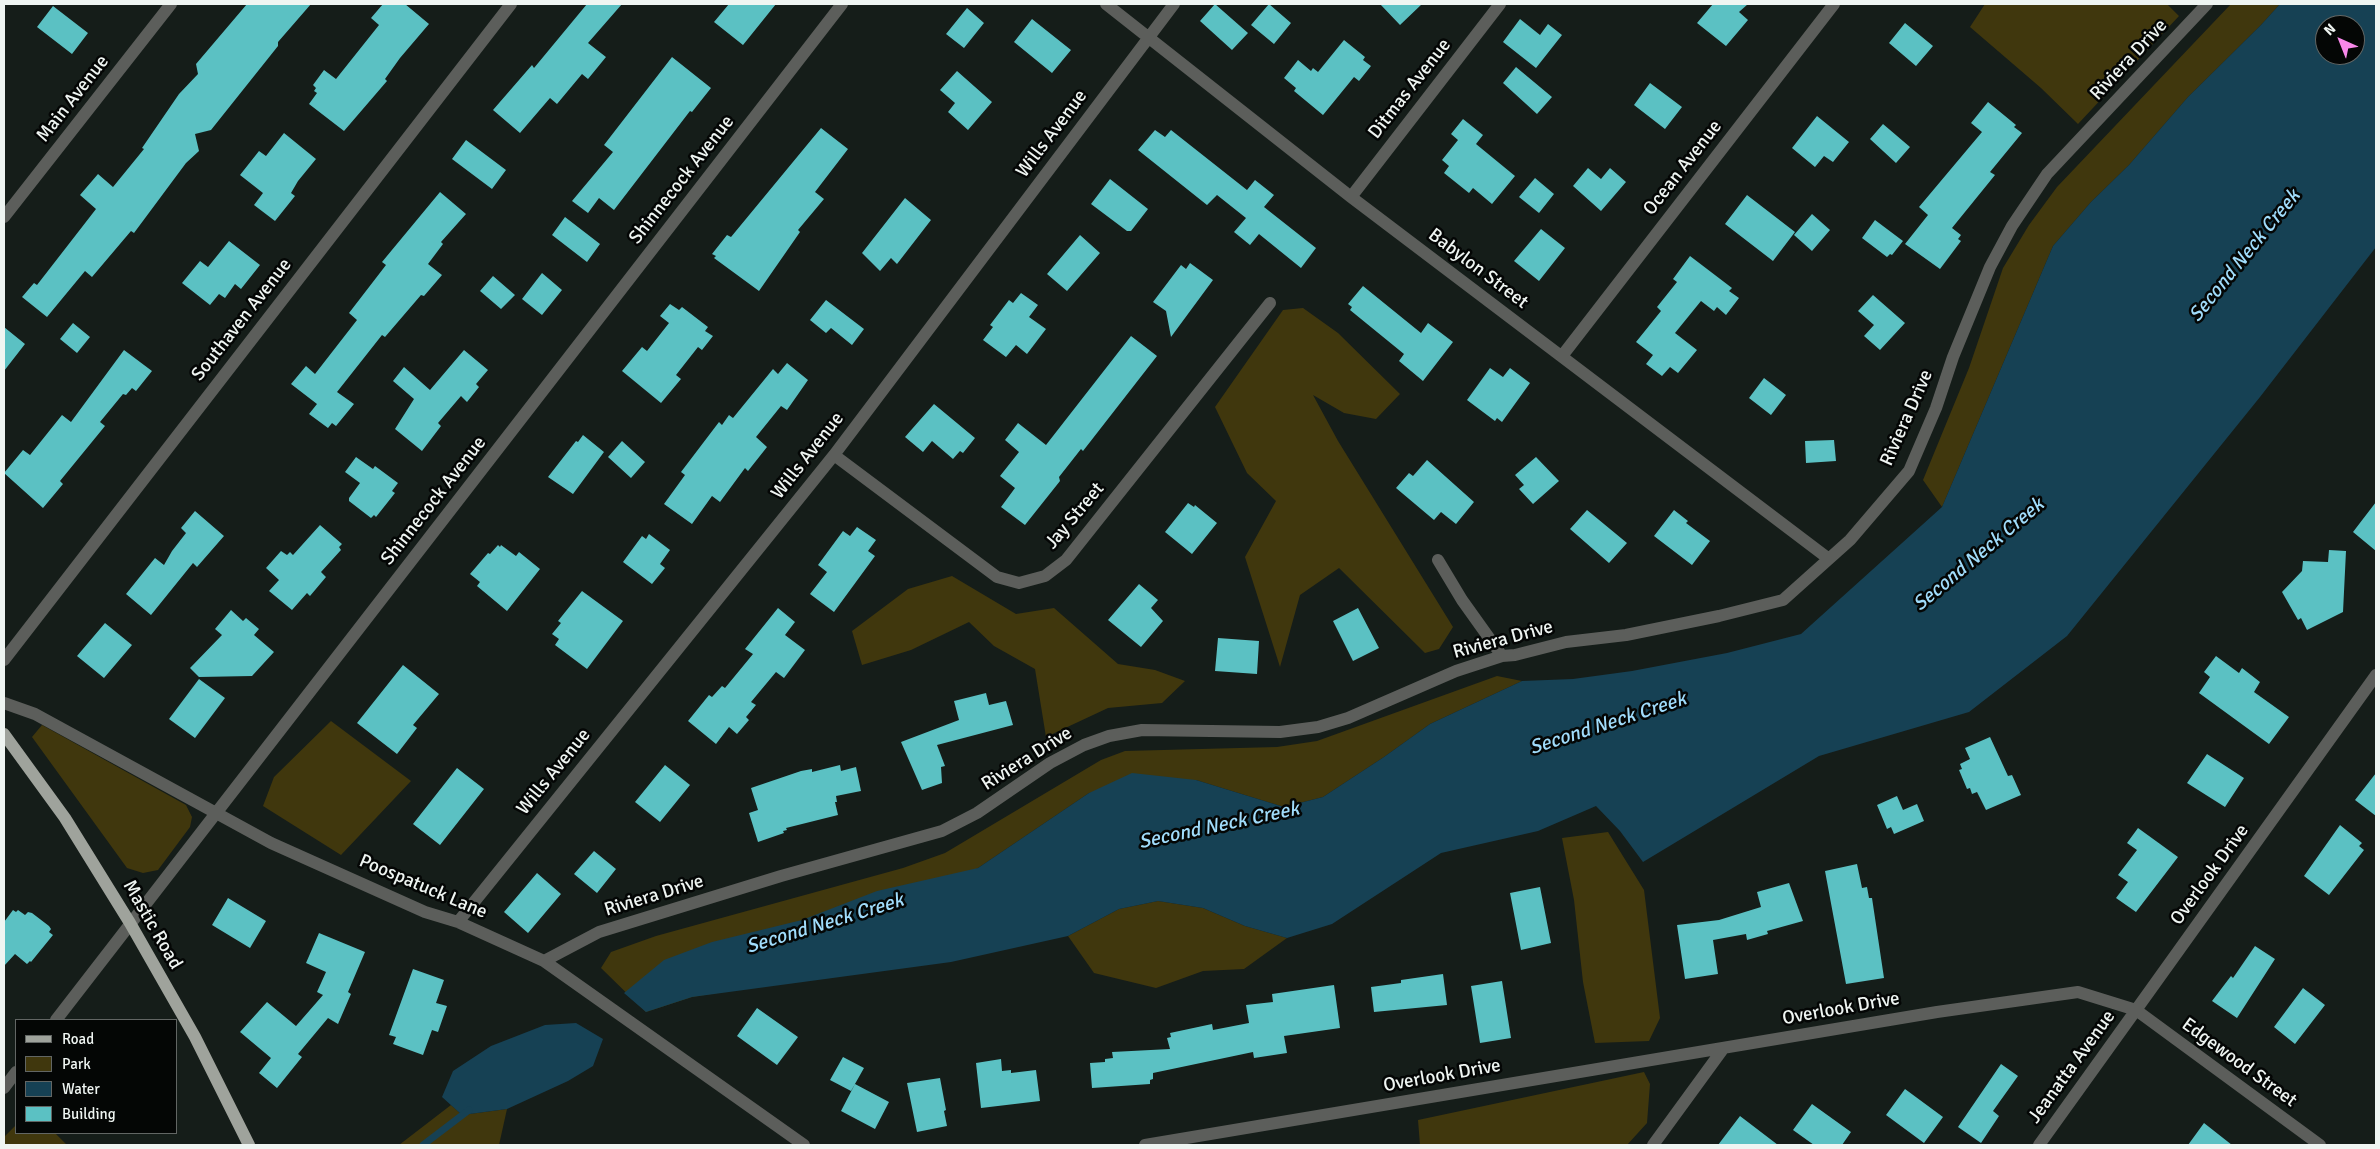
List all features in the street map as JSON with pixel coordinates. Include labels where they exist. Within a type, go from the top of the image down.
[{"type":"main road","name":"Mastic Road","points":[[4,734],[64,818],[130,923],[195,1037],[249,1145]]},
{"type":"street","name":"Main Avenue","points":[[4,217],[171,4]]},
{"type":"street","name":"Southaven Avenue","points":[[4,660],[511,4]]},
{"type":"street","name":"Shinnecock Avenue","points":[[57,1019],[842,4]]},
{"type":"street","name":"Babylon Street","points":[[1106,4],[1351,197],[1829,559]]},
{"type":"street","name":"Wills Avenue","points":[[458,922],[834,455],[1174,4]]},
{"type":"street","name":"Ditmas Avenue","points":[[1351,197],[1500,4]]},
{"type":"street","name":"Ocean Avenue","points":[[1562,356],[1834,4]]},
{"type":"street","name":"Riviera Drive","points":[[544,961],[599,932],[781,876],[942,831],[977,813],[1050,763],[1084,745],[1109,736],[1142,730],[1280,732],[1318,726],[1348,718],[1456,671],[1502,656],[1515,656],[1566,642],[1626,634],[1700,620],[1783,600],[1850,540],[1909,471],[1936,408],[1953,357],[1990,267],[2012,226],[2047,174],[2207,4]]},
{"type":"street","name":"Jay Street","points":[[834,455],[997,576],[1019,583],[1044,576],[1066,560],[1270,303]]},
{"type":"street","points":[[1438,560],[1462,600],[1502,656]]},
{"type":"street","name":"Overlook Drive","points":[[1145,1145],[1938,1012],[2078,992],[2136,1010],[2376,675]]},
{"type":"street","name":"Poospatuck Lane","points":[[4,703],[35,714],[271,843],[425,912],[458,922],[544,961],[804,1145]]},
{"type":"street","name":"Jeanatta Avenue","points":[[2039,1145],[2136,1010]]},
{"type":"street","name":"Edgewood Street","points":[[2136,1010],[2320,1145]]},
{"type":"street","points":[[1653,1145],[1723,1048]]},
{"type":"street","points":[[4,1088],[15,1073]]},
{"type":"green space","points":[[1985,4],[2167,4],[2179,16],[2078,124],[2041,88],[1970,27]]},
{"type":"green space","points":[[2231,4],[2280,4],[2188,97],[2129,165],[2091,202],[2053,246],[1942,507],[1923,480],[1969,368],[2003,268],[2029,225],[2057,187]]},
{"type":"green space","points":[[1303,308],[1338,333],[1400,394],[1376,419],[1344,413],[1313,395],[1338,441],[1453,627],[1439,649],[1425,653],[1339,568],[1300,595],[1280,667],[1245,557],[1276,501],[1247,473],[1215,407],[1283,310]]},
{"type":"green space","points":[[952,576],[1016,614],[1054,608],[1118,664],[1155,670],[1185,681],[1162,703],[1108,708],[1046,737],[1035,669],[994,646],[969,622],[911,650],[862,665],[852,631],[908,589]]},
{"type":"green space","points":[[1497,676],[1522,681],[1430,724],[1323,797],[1284,807],[1196,780],[1089,793],[978,868],[782,983],[692,997],[646,1012],[601,968],[611,952],[656,936],[903,868],[945,853],[1101,760],[1125,751],[1277,747],[1317,741]]},
{"type":"green space","points":[[331,721],[411,781],[341,855],[263,806],[274,777]]},
{"type":"green space","points":[[42,725],[186,805],[192,817],[190,827],[158,870],[143,873],[127,868],[32,737]]},
{"type":"green space","points":[[1608,832],[1644,890],[1660,1018],[1649,1041],[1595,1043],[1583,982],[1574,900],[1562,838]]},
{"type":"green space","points":[[1158,901],[1203,908],[1245,926],[1287,938],[1244,969],[1203,971],[1156,988],[1094,973],[1068,936],[1119,909]]},
{"type":"green space","points":[[1644,1072],[1650,1084],[1647,1123],[1627,1145],[1420,1145],[1418,1120]]},
{"type":"green space","points":[[451,1105],[462,1115],[507,1109],[499,1145],[399,1145]]},
{"type":"green space","points":[[15,1126],[15,1134],[56,1134],[67,1145],[4,1145],[4,1137]]},
{"type":"water","points":[[2280,4],[2376,4],[2376,247],[2260,397],[2067,636],[1969,712],[1819,756],[1643,862],[1620,831],[1596,806],[1538,831],[1441,853],[1332,924],[1287,938],[1245,926],[1203,908],[1158,901],[1119,909],[1068,936],[951,962],[692,997],[646,1012],[624,993],[664,960],[712,942],[802,920],[877,891],[978,868],[1089,793],[1132,773],[1196,780],[1284,807],[1323,797],[1430,724],[1522,681],[1573,679],[1632,671],[1727,653],[1801,634],[1942,507],[2053,246],[2091,202],[2129,165],[2188,97]]},
{"type":"water","points":[[576,1023],[603,1039],[593,1066],[568,1081],[507,1109],[462,1115],[442,1097],[453,1071],[491,1046],[545,1025]]},
{"type":"building","points":[[247,4],[311,4],[278,42],[278,46],[211,130],[195,134],[199,151],[186,163],[134,233],[131,231],[92,277],[85,271],[47,317],[22,297],[34,283],[37,285],[96,209],[80,195],[98,174],[113,187],[144,149],[142,148],[179,94],[198,74],[196,64]]},
{"type":"building","points":[[383,4],[405,4],[429,24],[400,58],[385,79],[387,81],[344,131],[309,104],[317,93],[314,91],[316,88],[313,85],[324,70],[336,79],[379,25],[371,18]]},
{"type":"building","points":[[587,4],[622,4],[588,43],[606,57],[588,79],[582,74],[557,104],[550,98],[520,133],[493,110],[532,65],[534,68]]},
{"type":"building","points":[[729,4],[776,4],[743,45],[714,22]]},
{"type":"building","points":[[1215,4],[1248,33],[1232,50],[1200,21]]},
{"type":"building","points":[[1269,4],[1291,23],[1274,44],[1251,25]]},
{"type":"building","points":[[1380,4],[1422,4],[1400,25]]},
{"type":"building","points":[[1713,4],[1748,4],[1739,12],[1748,20],[1726,46],[1697,23]]},
{"type":"building","points":[[53,6],[88,33],[72,54],[37,27]]},
{"type":"building","points":[[967,8],[984,23],[964,48],[946,34]]},
{"type":"building","points":[[1032,19],[1071,50],[1052,73],[1014,42]]},
{"type":"building","points":[[1520,19],[1540,35],[1548,24],[1562,35],[1536,68],[1503,42]]},
{"type":"building","points":[[1905,23],[1933,46],[1916,66],[1889,43]]},
{"type":"building","points":[[1344,40],[1365,57],[1363,60],[1371,66],[1359,81],[1354,77],[1323,115],[1294,91],[1296,88],[1284,78],[1298,60],[1311,71],[1313,68],[1318,72]]},
{"type":"building","points":[[672,57],[711,88],[692,112],[690,111],[614,210],[599,198],[588,213],[572,201],[613,152],[604,145]]},
{"type":"building","points":[[1516,67],[1552,97],[1537,114],[1503,83]]},
{"type":"building","points":[[957,71],[992,102],[968,130],[948,112],[955,103],[940,90]]},
{"type":"building","points":[[1650,83],[1682,107],[1665,129],[1634,105]]},
{"type":"building","points":[[1988,102],[2016,125],[2014,127],[2022,133],[1990,172],[1995,175],[1952,228],[1961,235],[1958,239],[1961,241],[1940,269],[1905,244],[1928,215],[1919,207],[1982,132],[1971,123]]},
{"type":"building","points":[[1817,116],[1849,142],[1833,162],[1824,156],[1815,167],[1792,148]]},
{"type":"building","points":[[1463,119],[1483,135],[1476,144],[1515,176],[1492,204],[1473,188],[1469,193],[1444,173],[1449,166],[1442,160],[1458,140],[1451,134]]},
{"type":"building","points":[[1883,124],[1910,147],[1896,163],[1870,139]]},
{"type":"building","points":[[821,128],[848,149],[815,192],[824,199],[798,230],[800,232],[759,291],[714,258],[716,256],[712,254],[727,235],[731,237]]},
{"type":"building","points":[[1155,130],[1165,137],[1171,130],[1247,190],[1255,180],[1274,195],[1264,207],[1316,248],[1301,268],[1259,234],[1250,245],[1234,232],[1246,218],[1217,195],[1207,205],[1138,150]]},
{"type":"building","points":[[284,133],[316,159],[291,193],[295,196],[275,221],[254,205],[263,193],[240,175],[259,151],[266,156]]},
{"type":"building","points":[[466,140],[506,170],[492,189],[452,159]]},
{"type":"building","points":[[1588,168],[1601,179],[1610,168],[1626,182],[1601,211],[1573,186]]},
{"type":"building","points":[[1535,178],[1554,194],[1539,213],[1519,197]]},
{"type":"building","points":[[1110,179],[1148,209],[1131,231],[1127,231],[1091,204]]},
{"type":"building","points":[[440,192],[466,214],[441,242],[443,244],[428,264],[442,275],[424,296],[421,295],[385,337],[382,335],[337,392],[354,404],[336,426],[332,423],[328,428],[309,414],[317,404],[291,384],[306,366],[315,374],[357,320],[349,313],[386,265],[382,262]]},
{"type":"building","points":[[1747,195],[1795,232],[1773,261],[1725,224]]},
{"type":"building","points":[[905,198],[931,220],[897,264],[891,258],[880,271],[862,253]]},
{"type":"building","points":[[1812,214],[1830,230],[1812,251],[1794,235]]},
{"type":"building","points":[[565,217],[600,244],[587,262],[552,235]]},
{"type":"building","points":[[1875,220],[1903,241],[1892,255],[1890,254],[1887,257],[1862,238]]},
{"type":"building","points":[[1541,229],[1565,248],[1539,281],[1514,261]]},
{"type":"building","points":[[1080,235],[1100,253],[1067,291],[1047,274]]},
{"type":"building","points":[[229,241],[260,265],[241,289],[235,284],[225,298],[219,294],[210,305],[182,283],[200,261],[208,267]]},
{"type":"building","points":[[1690,256],[1732,288],[1729,291],[1739,298],[1726,315],[1717,307],[1714,311],[1701,301],[1675,333],[1697,350],[1678,373],[1670,367],[1662,376],[1646,364],[1653,355],[1636,342],[1661,311],[1657,307],[1677,282],[1673,279]]},
{"type":"building","points":[[1190,263],[1213,280],[1171,337],[1166,311],[1153,302],[1181,265],[1186,269]]},
{"type":"building","points":[[542,273],[562,290],[542,315],[522,299]]},
{"type":"building","points":[[493,276],[515,295],[501,309],[480,291]]},
{"type":"building","points":[[1363,286],[1421,333],[1428,323],[1453,342],[1423,381],[1399,361],[1404,354],[1350,310],[1352,307],[1348,304]]},
{"type":"building","points":[[1021,293],[1038,305],[1029,317],[1046,329],[1027,354],[1016,345],[1006,357],[983,340],[993,327],[990,325],[1009,300],[1013,303]]},
{"type":"building","points":[[1873,295],[1905,323],[1880,350],[1864,336],[1874,325],[1858,311]]},
{"type":"building","points":[[826,300],[864,329],[852,345],[831,328],[826,333],[810,320]]},
{"type":"building","points":[[670,304],[679,310],[682,307],[708,327],[705,331],[713,336],[702,350],[698,347],[676,375],[681,379],[661,403],[622,371],[642,347],[647,351],[669,323],[660,316]]},
{"type":"building","points":[[73,323],[90,337],[77,353],[60,339]]},
{"type":"building","points":[[4,327],[25,344],[4,371]]},
{"type":"building","points":[[1131,336],[1157,356],[1083,451],[1081,449],[1059,477],[1060,481],[1025,525],[1001,507],[1015,488],[1000,476],[1019,452],[1005,440],[1018,423],[1046,445]]},
{"type":"building","points":[[124,350],[152,371],[136,391],[132,388],[126,395],[123,394],[100,422],[105,426],[60,481],[63,484],[43,508],[4,473],[23,450],[30,455],[62,415],[71,422]]},
{"type":"building","points":[[464,350],[488,370],[476,384],[479,387],[467,402],[461,396],[438,423],[441,426],[422,451],[395,429],[414,399],[393,381],[404,367],[430,390]]},
{"type":"building","points":[[787,363],[808,380],[787,410],[781,406],[756,437],[767,447],[748,471],[745,468],[720,502],[712,496],[692,524],[664,504],[685,475],[681,472],[719,422],[722,425],[729,415],[733,418],[773,369],[778,374]]},
{"type":"building","points":[[1490,368],[1503,377],[1510,368],[1530,383],[1502,422],[1497,418],[1495,421],[1467,400]]},
{"type":"building","points":[[1764,378],[1786,395],[1771,415],[1749,398]]},
{"type":"building","points":[[934,404],[975,438],[963,453],[960,451],[953,459],[932,441],[923,452],[905,437]]},
{"type":"building","points":[[583,435],[604,452],[573,494],[548,477],[576,441],[578,442]]},
{"type":"building","points":[[1834,440],[1836,461],[1806,463],[1805,441]]},
{"type":"building","points":[[622,441],[645,462],[631,478],[608,457]]},
{"type":"building","points":[[356,457],[373,469],[375,466],[398,483],[392,491],[395,493],[376,517],[374,515],[371,518],[349,501],[349,498],[360,483],[345,472]]},
{"type":"building","points":[[1536,457],[1559,481],[1533,504],[1519,489],[1524,485],[1515,475]]},
{"type":"building","points":[[1427,460],[1474,502],[1456,524],[1441,512],[1434,520],[1396,488],[1409,473],[1413,476]]},
{"type":"building","points":[[2376,502],[2376,551],[2353,532]]},
{"type":"building","points":[[1188,503],[1194,507],[1195,505],[1217,523],[1192,554],[1165,532]]},
{"type":"building","points":[[1587,510],[1627,543],[1609,563],[1570,529]]},
{"type":"building","points":[[1674,510],[1688,521],[1686,523],[1710,541],[1692,565],[1654,536]]},
{"type":"building","points":[[195,511],[224,536],[197,567],[193,563],[151,615],[126,594],[155,558],[164,565],[186,533],[181,528]]},
{"type":"building","points":[[320,525],[342,544],[339,547],[341,550],[321,572],[326,577],[310,596],[307,593],[292,610],[269,591],[279,580],[266,568],[281,551],[287,555],[290,552],[293,555]]},
{"type":"building","points":[[857,527],[876,540],[868,551],[875,556],[834,612],[810,594],[827,572],[818,565],[843,531],[850,536]]},
{"type":"building","points":[[649,534],[670,550],[660,564],[665,568],[652,584],[623,562],[642,536],[646,539]]},
{"type":"building","points":[[498,545],[500,547],[501,545],[516,556],[519,552],[540,569],[507,611],[477,586],[480,582],[470,574],[488,553],[490,554]]},
{"type":"building","points":[[2329,550],[2346,551],[2343,612],[2307,630],[2301,618],[2298,620],[2282,592],[2302,571],[2303,561],[2328,562]]},
{"type":"building","points":[[1139,584],[1158,600],[1151,608],[1163,621],[1141,647],[1108,620]]},
{"type":"building","points":[[582,591],[623,621],[587,669],[555,645],[559,639],[552,634],[561,623],[558,621]]},
{"type":"building","points":[[778,608],[795,622],[785,635],[805,650],[784,678],[776,672],[751,702],[756,705],[746,717],[749,720],[737,734],[729,727],[716,744],[688,721],[709,695],[712,697],[722,686],[725,688],[753,654],[745,649]]},
{"type":"building","points":[[1358,608],[1379,648],[1353,661],[1333,621]]},
{"type":"building","points":[[231,610],[243,621],[246,618],[259,629],[254,635],[274,652],[252,676],[199,677],[190,668],[222,635],[215,629]]},
{"type":"building","points":[[105,623],[132,645],[104,678],[77,656]]},
{"type":"building","points":[[1218,638],[1259,641],[1257,674],[1215,671]]},
{"type":"building","points":[[2216,656],[2239,673],[2242,668],[2260,682],[2254,692],[2289,717],[2269,744],[2199,693],[2210,677],[2204,672]]},
{"type":"building","points":[[403,665],[439,694],[413,725],[417,728],[397,754],[357,723]]},
{"type":"building","points":[[199,679],[225,698],[195,738],[169,719]]},
{"type":"building","points":[[986,693],[989,705],[1006,701],[1013,725],[937,745],[945,766],[941,767],[942,783],[922,790],[901,742],[959,720],[954,701]]},
{"type":"building","points":[[1990,737],[2008,776],[2012,775],[2021,795],[1986,810],[1977,792],[1972,794],[1970,788],[1967,789],[1959,770],[1962,769],[1960,764],[1970,759],[1965,748]]},
{"type":"building","points":[[2207,754],[2244,778],[2225,807],[2187,783]]},
{"type":"building","points":[[665,765],[690,785],[660,822],[635,802]]},
{"type":"building","points":[[840,765],[841,771],[856,767],[861,791],[836,796],[837,802],[835,802],[838,815],[786,828],[787,830],[783,831],[784,833],[758,842],[749,813],[758,810],[751,788],[801,771],[812,769],[812,772]]},
{"type":"building","points":[[457,768],[484,789],[440,845],[413,824]]},
{"type":"building","points":[[2376,773],[2376,816],[2355,800]]},
{"type":"building","points":[[1897,796],[1903,810],[1917,804],[1924,821],[1894,834],[1891,827],[1887,829],[1877,805]]},
{"type":"building","points":[[2340,825],[2362,843],[2359,846],[2364,850],[2329,895],[2304,876]]},
{"type":"building","points":[[2138,828],[2178,857],[2136,912],[2116,898],[2128,882],[2118,875],[2137,850],[2127,843]]},
{"type":"building","points":[[594,851],[616,869],[597,893],[574,874]]},
{"type":"building","points":[[1857,864],[1862,888],[1867,887],[1869,898],[1872,898],[1884,978],[1846,984],[1825,871]]},
{"type":"building","points":[[537,873],[561,894],[528,933],[504,912]]},
{"type":"building","points":[[1789,883],[1803,921],[1767,931],[1768,934],[1747,940],[1746,934],[1713,940],[1718,974],[1685,979],[1677,925],[1719,920],[1761,907],[1757,892]]},
{"type":"building","points":[[1540,887],[1551,943],[1521,950],[1510,893]]},
{"type":"building","points":[[228,898],[266,921],[250,948],[212,925]]},
{"type":"building","points":[[13,910],[16,912],[18,910],[25,915],[28,912],[32,913],[49,926],[51,929],[49,932],[53,935],[31,962],[27,964],[15,954],[4,966],[4,922]]},
{"type":"building","points":[[319,933],[365,952],[348,992],[351,994],[338,1024],[328,1018],[298,1054],[302,1057],[277,1088],[259,1073],[271,1058],[240,1032],[267,1002],[296,1026],[323,995],[317,992],[326,972],[306,963]]},
{"type":"building","points":[[2255,946],[2275,959],[2237,1018],[2212,1001],[2231,976],[2233,978]]},
{"type":"building","points":[[413,969],[444,980],[436,1003],[447,1006],[438,1032],[432,1030],[423,1055],[393,1044],[396,1037],[389,1035]]},
{"type":"building","points":[[1443,974],[1447,1005],[1374,1012],[1371,987],[1401,983],[1401,980]]},
{"type":"building","points":[[1502,981],[1511,1038],[1480,1043],[1471,986]]},
{"type":"building","points":[[1334,985],[1340,1028],[1284,1036],[1287,1053],[1254,1058],[1253,1052],[1153,1073],[1153,1079],[1150,1080],[1150,1084],[1092,1088],[1090,1063],[1105,1062],[1105,1059],[1113,1058],[1112,1052],[1170,1049],[1167,1038],[1171,1037],[1170,1033],[1212,1024],[1213,1030],[1249,1023],[1246,1005],[1273,1002],[1272,994]]},
{"type":"building","points":[[2303,988],[2325,1005],[2295,1044],[2274,1027]]},
{"type":"building","points":[[757,1008],[798,1037],[777,1065],[737,1036]]},
{"type":"building","points":[[843,1057],[864,1068],[851,1091],[830,1080]]},
{"type":"building","points":[[1001,1059],[1002,1071],[1011,1070],[1011,1073],[1036,1070],[1040,1101],[981,1108],[976,1063]]},
{"type":"building","points":[[2001,1064],[2018,1076],[1993,1111],[1999,1116],[1981,1143],[1958,1127]]},
{"type":"building","points":[[940,1078],[947,1126],[917,1132],[907,1083]]},
{"type":"building","points":[[855,1084],[889,1102],[875,1129],[841,1111]]},
{"type":"building","points":[[1905,1089],[1943,1117],[1924,1143],[1886,1115]]},
{"type":"building","points":[[1812,1104],[1851,1132],[1842,1145],[1814,1145],[1793,1130]]},
{"type":"building","points":[[1740,1116],[1778,1145],[1718,1145]]},
{"type":"building","points":[[2204,1123],[2232,1145],[2188,1145]]},
{"type":"waterway","name":"Second Neck Creek","points":[[423,1145],[469,1110]]}]
